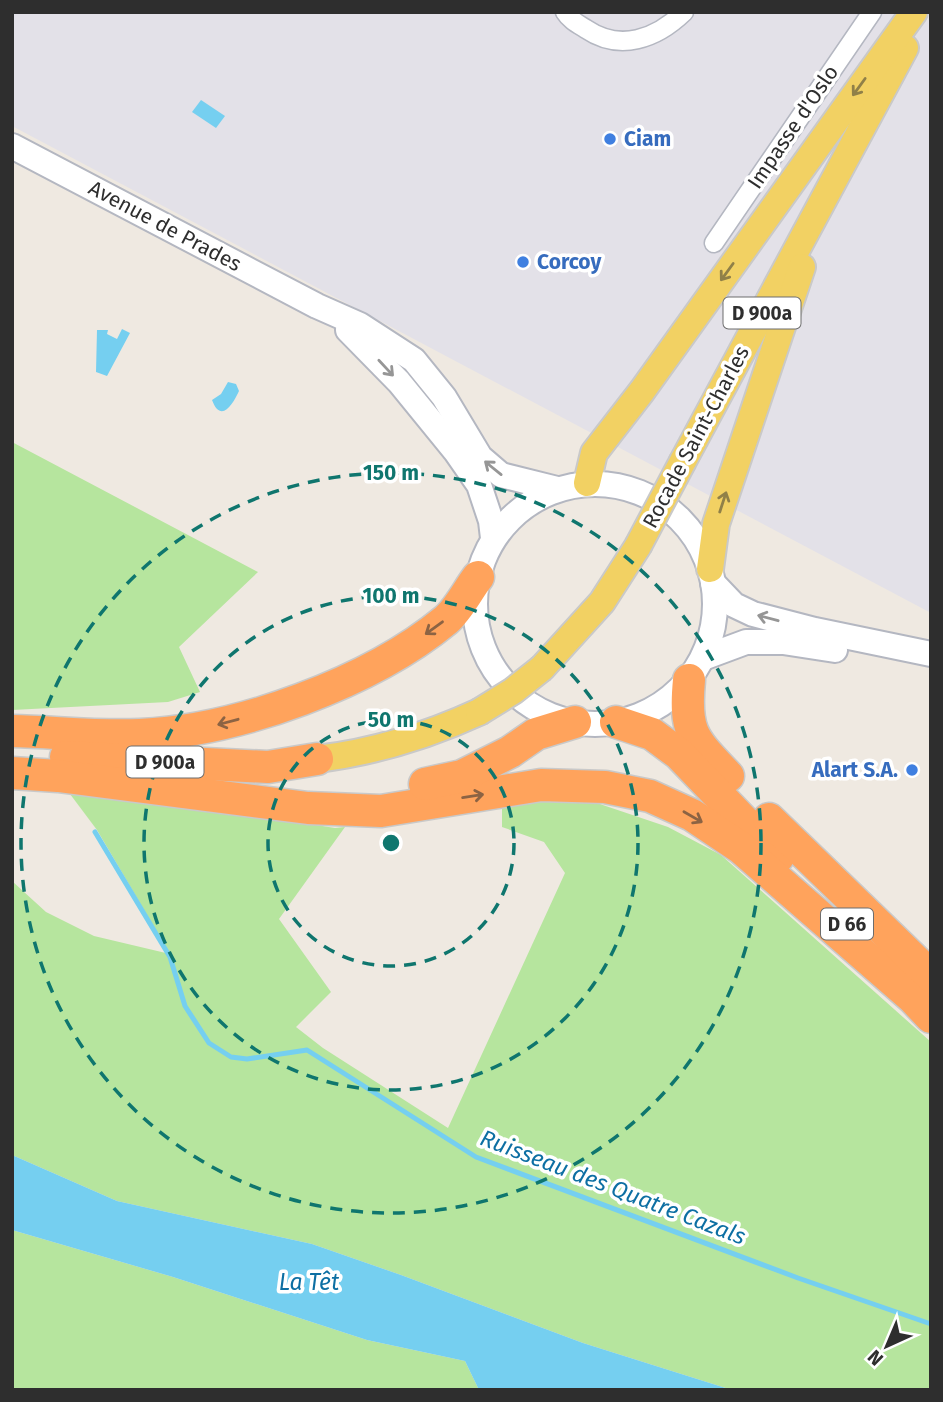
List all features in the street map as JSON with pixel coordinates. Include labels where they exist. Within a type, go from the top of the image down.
[{"type":"highway","points":[[12,731],[141,736],[214,726],[271,710],[352,677],[411,645],[449,618],[478,577]]},
{"type":"highway","name":"D 66","points":[[696,669],[686,711],[691,732],[771,835],[797,877],[931,1003]]},
{"type":"highway","points":[[12,763],[155,771],[358,793],[408,787],[462,776],[536,734],[575,722]]},
{"type":"highway","name":"D 66","points":[[616,722],[652,734],[679,754],[931,976]]},
{"type":"highway","name":"D 900a","points":[[12,739],[317,759]]},
{"type":"highway","name":"D 900a","points":[[12,755],[268,767],[317,759]]},
{"type":"highway","points":[[12,773],[85,779],[308,808],[381,811],[541,785],[605,787],[650,796],[692,816],[741,848],[913,998],[931,1017]]},
{"type":"main road","points":[[587,483],[594,453],[642,391],[914,12]]},
{"type":"main road","name":"Rocade Saint-Charles","points":[[317,759],[358,754],[402,742],[442,729],[479,712],[513,691],[542,668],[602,602],[638,546],[924,12]]},
{"type":"main road","name":"Avenue de Prades","points":[[12,146],[317,306],[360,325],[414,360],[444,397],[480,457],[501,475],[557,489]]},
{"type":"main road","points":[[696,669],[714,622],[712,576],[716,524],[800,272],[842,165]]},
{"type":"main road","name":"Avenue de Prades","points":[[317,306],[356,337],[399,382],[456,452],[479,485],[491,521],[493,538]]},
{"type":"main road","points":[[931,654],[815,630],[753,614],[734,605],[712,576],[699,545],[686,526],[652,499],[608,484],[587,483],[557,489],[532,499],[511,517],[493,538],[480,565],[475,598],[479,636],[495,671],[521,699],[537,710],[575,722],[616,722],[643,715],[666,702],[696,669],[746,642],[783,642],[931,667]]},
{"type":"street","points":[[565,12],[568,18],[596,36],[621,43],[655,34],[668,27],[684,12]]},
{"type":"street","name":"Impasse d'Oslo","points":[[715,243],[872,12]]},
{"type":"shaded area","points":[[12,12],[931,12],[931,613],[12,126]]},
{"type":"green space","points":[[12,442],[258,572],[179,647],[200,692],[168,702],[12,710]]},
{"type":"green space","points":[[67,790],[125,795],[335,828],[345,827],[279,919],[331,992],[296,1027],[323,1048],[448,1128],[565,873],[544,842],[502,827],[502,803],[585,799],[668,827],[721,855],[931,1042],[931,1390],[732,1390],[583,1343],[312,1244],[117,1201],[12,1155],[12,881],[46,912],[94,936],[170,954],[97,830]]},
{"type":"green space","points":[[12,1230],[173,1277],[367,1340],[465,1361],[479,1390],[12,1390]]},
{"type":"water","points":[[201,100],[225,116],[216,128],[192,112]]},
{"type":"water","points":[[122,329],[130,333],[107,376],[96,372],[97,330],[108,330],[107,334],[117,339]]},
{"type":"water","points":[[228,382],[236,384],[239,391],[227,409],[219,411],[212,400],[221,394]]},
{"type":"water","name":"La Têt","points":[[12,1155],[117,1201],[312,1244],[583,1343],[732,1390],[479,1390],[465,1361],[367,1340],[173,1277],[12,1230]]},
{"type":"waterway","name":"Ruisseau des Quatre Cazals","points":[[95,832],[170,957],[185,1006],[209,1043],[231,1057],[247,1059],[307,1050],[476,1157],[798,1278],[931,1324]]},
{"type":"place","name":"Ciam","points":[[610,139]]},
{"type":"place","name":"Corcoy","points":[[523,262]]},
{"type":"place","name":"Alart S.A.","points":[[912,770]]}]
